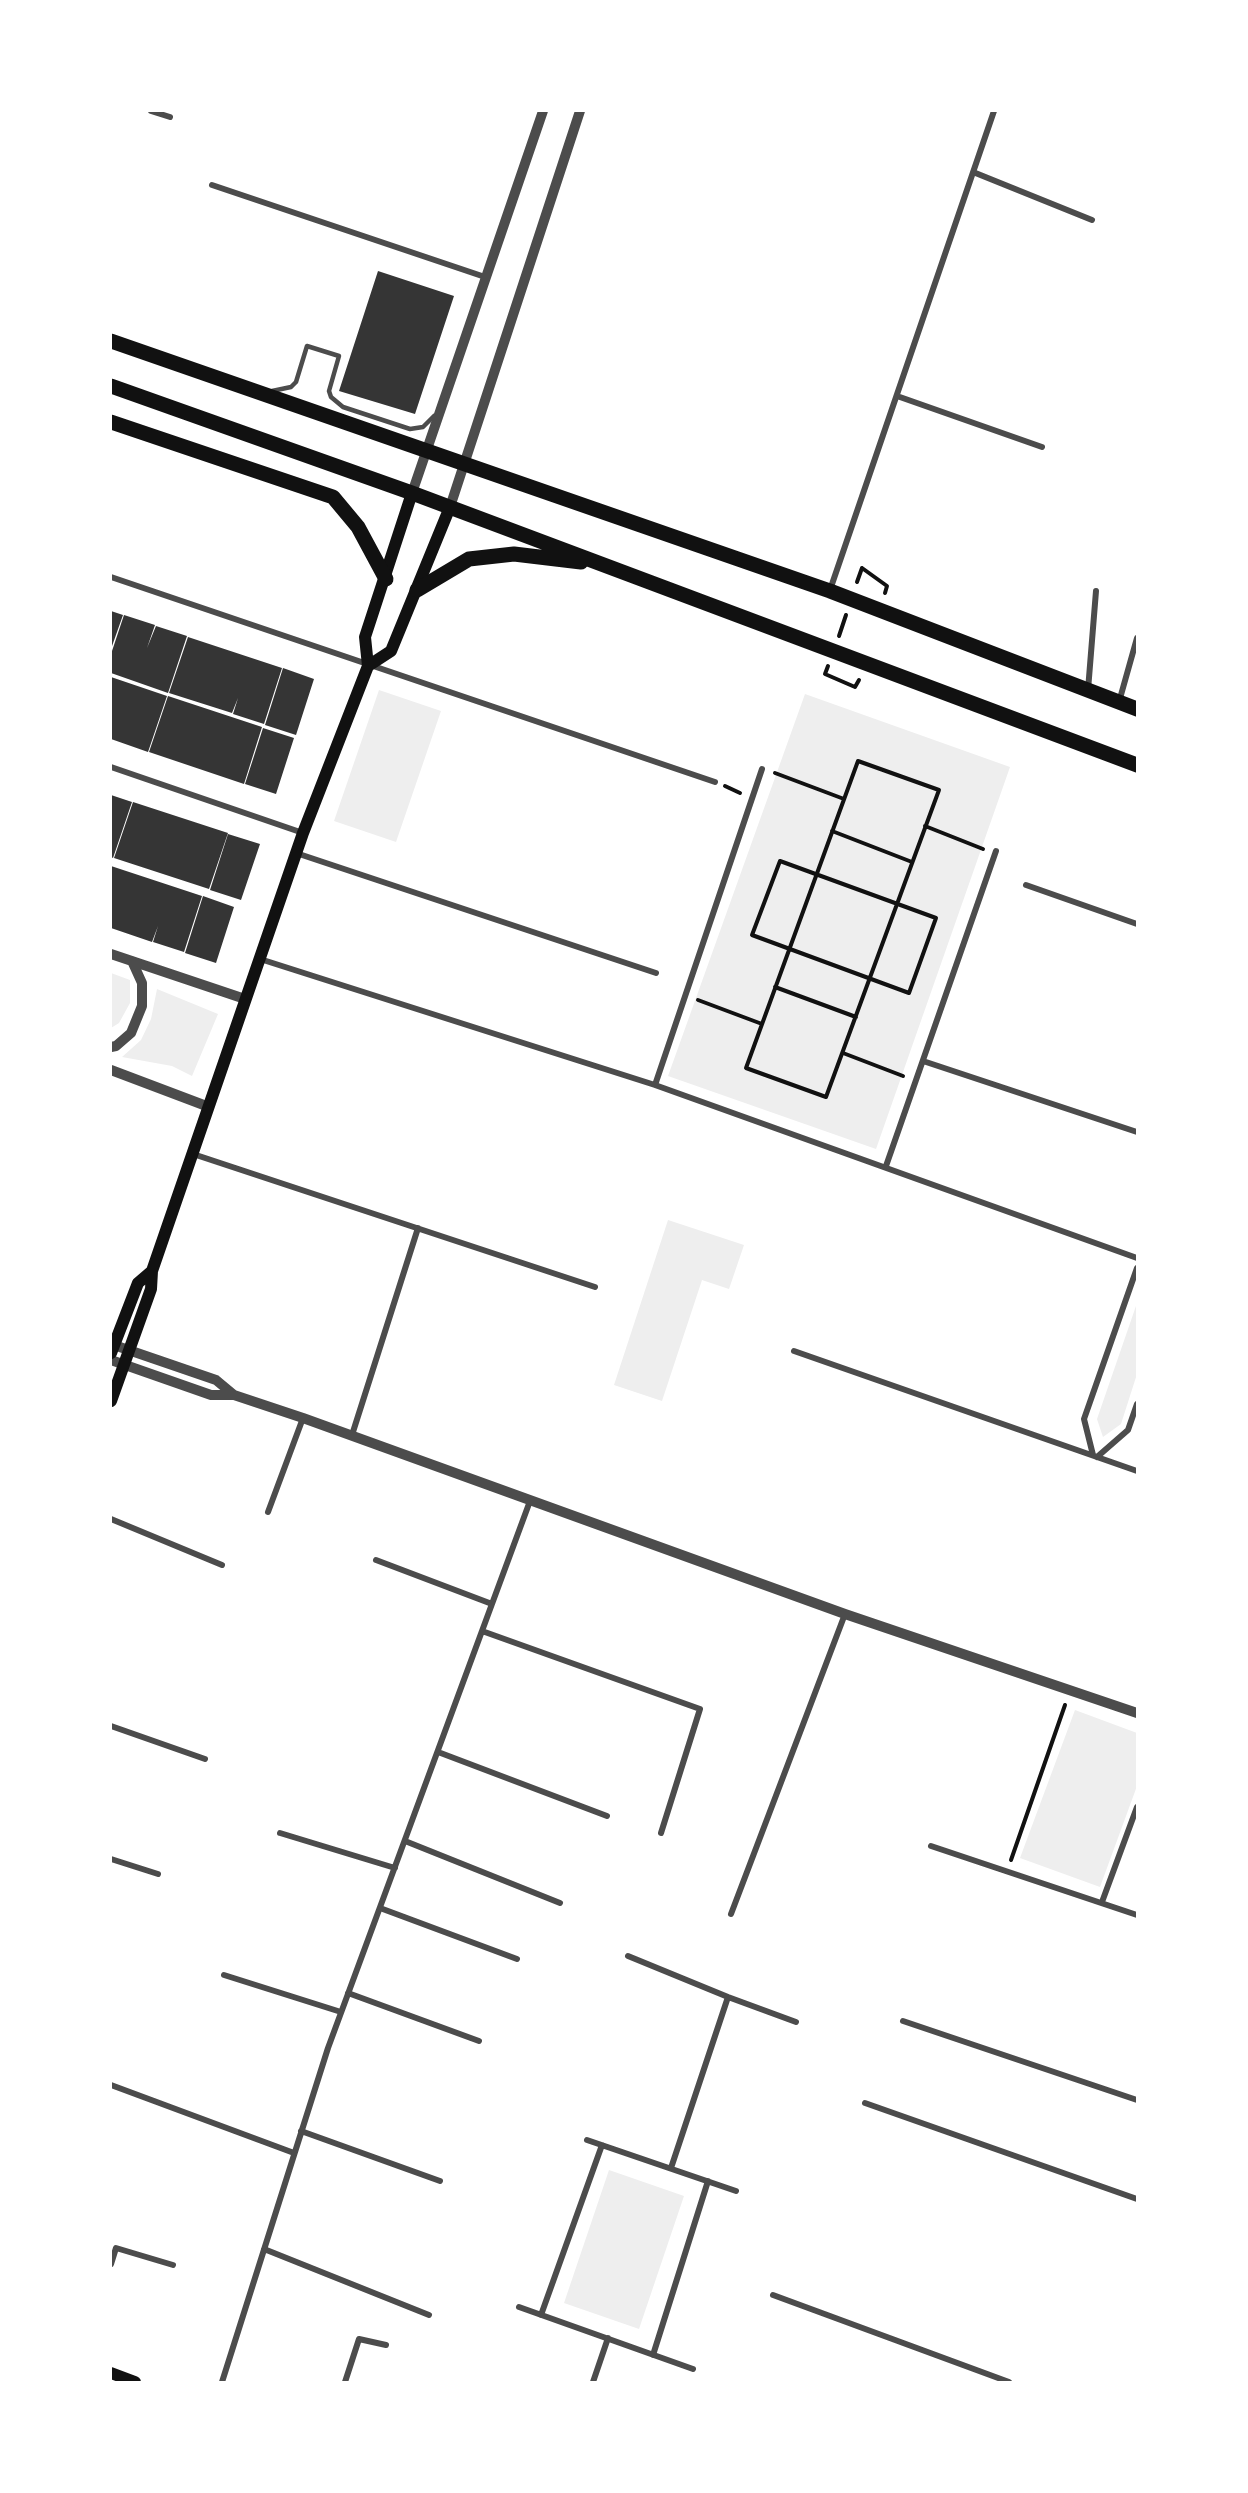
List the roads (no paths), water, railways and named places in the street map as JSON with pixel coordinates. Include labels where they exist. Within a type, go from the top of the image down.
[{"type":"main road","points":[[111,340],[830,591],[1137,710]]},
{"type":"main road","points":[[111,386],[450,507],[1137,765]]},
{"type":"main road","points":[[111,422],[333,497],[358,527],[386,579]]},
{"type":"main road","points":[[111,1401],[151,1289],[152,1271],[303,832],[368,666],[365,637],[386,579],[412,493]]},
{"type":"main road","points":[[368,666],[391,651],[450,507]]},
{"type":"main road","points":[[417,590],[469,559],[514,554],[607,566]]},
{"type":"main road","points":[[112,1347],[138,1284],[152,1271]]},
{"type":"main road","points":[[111,2373],[127,2381]]},
{"type":"street","points":[[151,111],[170,117]]},
{"type":"street","points":[[412,493],[543,111]]},
{"type":"street","points":[[450,507],[580,111]]},
{"type":"street","points":[[830,591],[994,111]]},
{"type":"street","points":[[973,172],[1092,220]]},
{"type":"street","points":[[212,185],[485,278]]},
{"type":"street","points":[[897,396],[1042,447]]},
{"type":"street","points":[[111,577],[715,782]]},
{"type":"street","points":[[1088,690],[1096,591]]},
{"type":"street","points":[[1119,702],[1137,638]]},
{"type":"street","points":[[111,766],[303,832]]},
{"type":"street","points":[[655,1085],[762,769]]},
{"type":"street","points":[[886,1166],[996,851]]},
{"type":"street","points":[[296,853],[656,973]]},
{"type":"street","points":[[1026,885],[1137,924]]},
{"type":"street","points":[[111,954],[245,999]]},
{"type":"street","points":[[259,958],[655,1085],[1137,1258]]},
{"type":"street","points":[[111,1047],[116,1046],[130,1032],[142,1005],[142,983],[132,961]]},
{"type":"street","points":[[923,1061],[1137,1132]]},
{"type":"street","points":[[111,1070],[208,1107]]},
{"type":"street","points":[[193,1154],[595,1287]]},
{"type":"street","points":[[352,1436],[418,1228]]},
{"type":"street","points":[[1095,1456],[1084,1419],[1137,1268]]},
{"type":"street","points":[[112,1347],[216,1380],[234,1395]]},
{"type":"street","points":[[794,1351],[1137,1471]]},
{"type":"street","points":[[111,1360],[211,1395],[234,1395],[303,1418],[846,1614],[1137,1713]]},
{"type":"street","points":[[1095,1456],[1128,1430],[1137,1404]]},
{"type":"street","points":[[268,1512],[303,1418]]},
{"type":"street","points":[[222,2382],[341,2012],[530,1501]]},
{"type":"street","points":[[111,1519],[222,1565]]},
{"type":"street","points":[[376,1560],[492,1604]]},
{"type":"street","points":[[731,1914],[846,1614]]},
{"type":"street","points":[[482,1631],[700,1709],[662,1833]]},
{"type":"street","points":[[111,1726],[205,1758]]},
{"type":"street","points":[[438,1752],[607,1816]]},
{"type":"street","points":[[1102,1902],[1137,1807]]},
{"type":"street","points":[[280,1833],[395,1868]]},
{"type":"street","points":[[405,1841],[560,1903]]},
{"type":"street","points":[[931,1846],[1137,1915]]},
{"type":"street","points":[[111,1859],[158,1874]]},
{"type":"street","points":[[380,1908],[517,1959]]},
{"type":"street","points":[[628,1956],[796,2022]]},
{"type":"street","points":[[224,1975],[341,2012]]},
{"type":"street","points":[[348,1993],[479,2040]]},
{"type":"street","points":[[671,2168],[728,1997]]},
{"type":"street","points":[[903,2021],[1137,2100]]},
{"type":"street","points":[[111,2085],[294,2153]]},
{"type":"street","points":[[865,2103],[1137,2199]]},
{"type":"street","points":[[301,2131],[440,2181]]},
{"type":"street","points":[[587,2140],[736,2191]]},
{"type":"street","points":[[541,2314],[602,2145]]},
{"type":"street","points":[[653,2355],[708,2181]]},
{"type":"street","points":[[111,2264],[116,2248],[173,2265]]},
{"type":"street","points":[[264,2249],[429,2315]]},
{"type":"street","points":[[773,2295],[1009,2382]]},
{"type":"street","points":[[519,2307],[693,2369]]},
{"type":"street","points":[[593,2382],[608,2338]]},
{"type":"street","points":[[345,2382],[359,2339],[386,2345]]},
{"type":"lane","points":[[261,392],[291,387],[296,382],[307,346],[339,356],[329,390],[331,397],[343,407],[410,429],[423,427],[443,405]]}]
